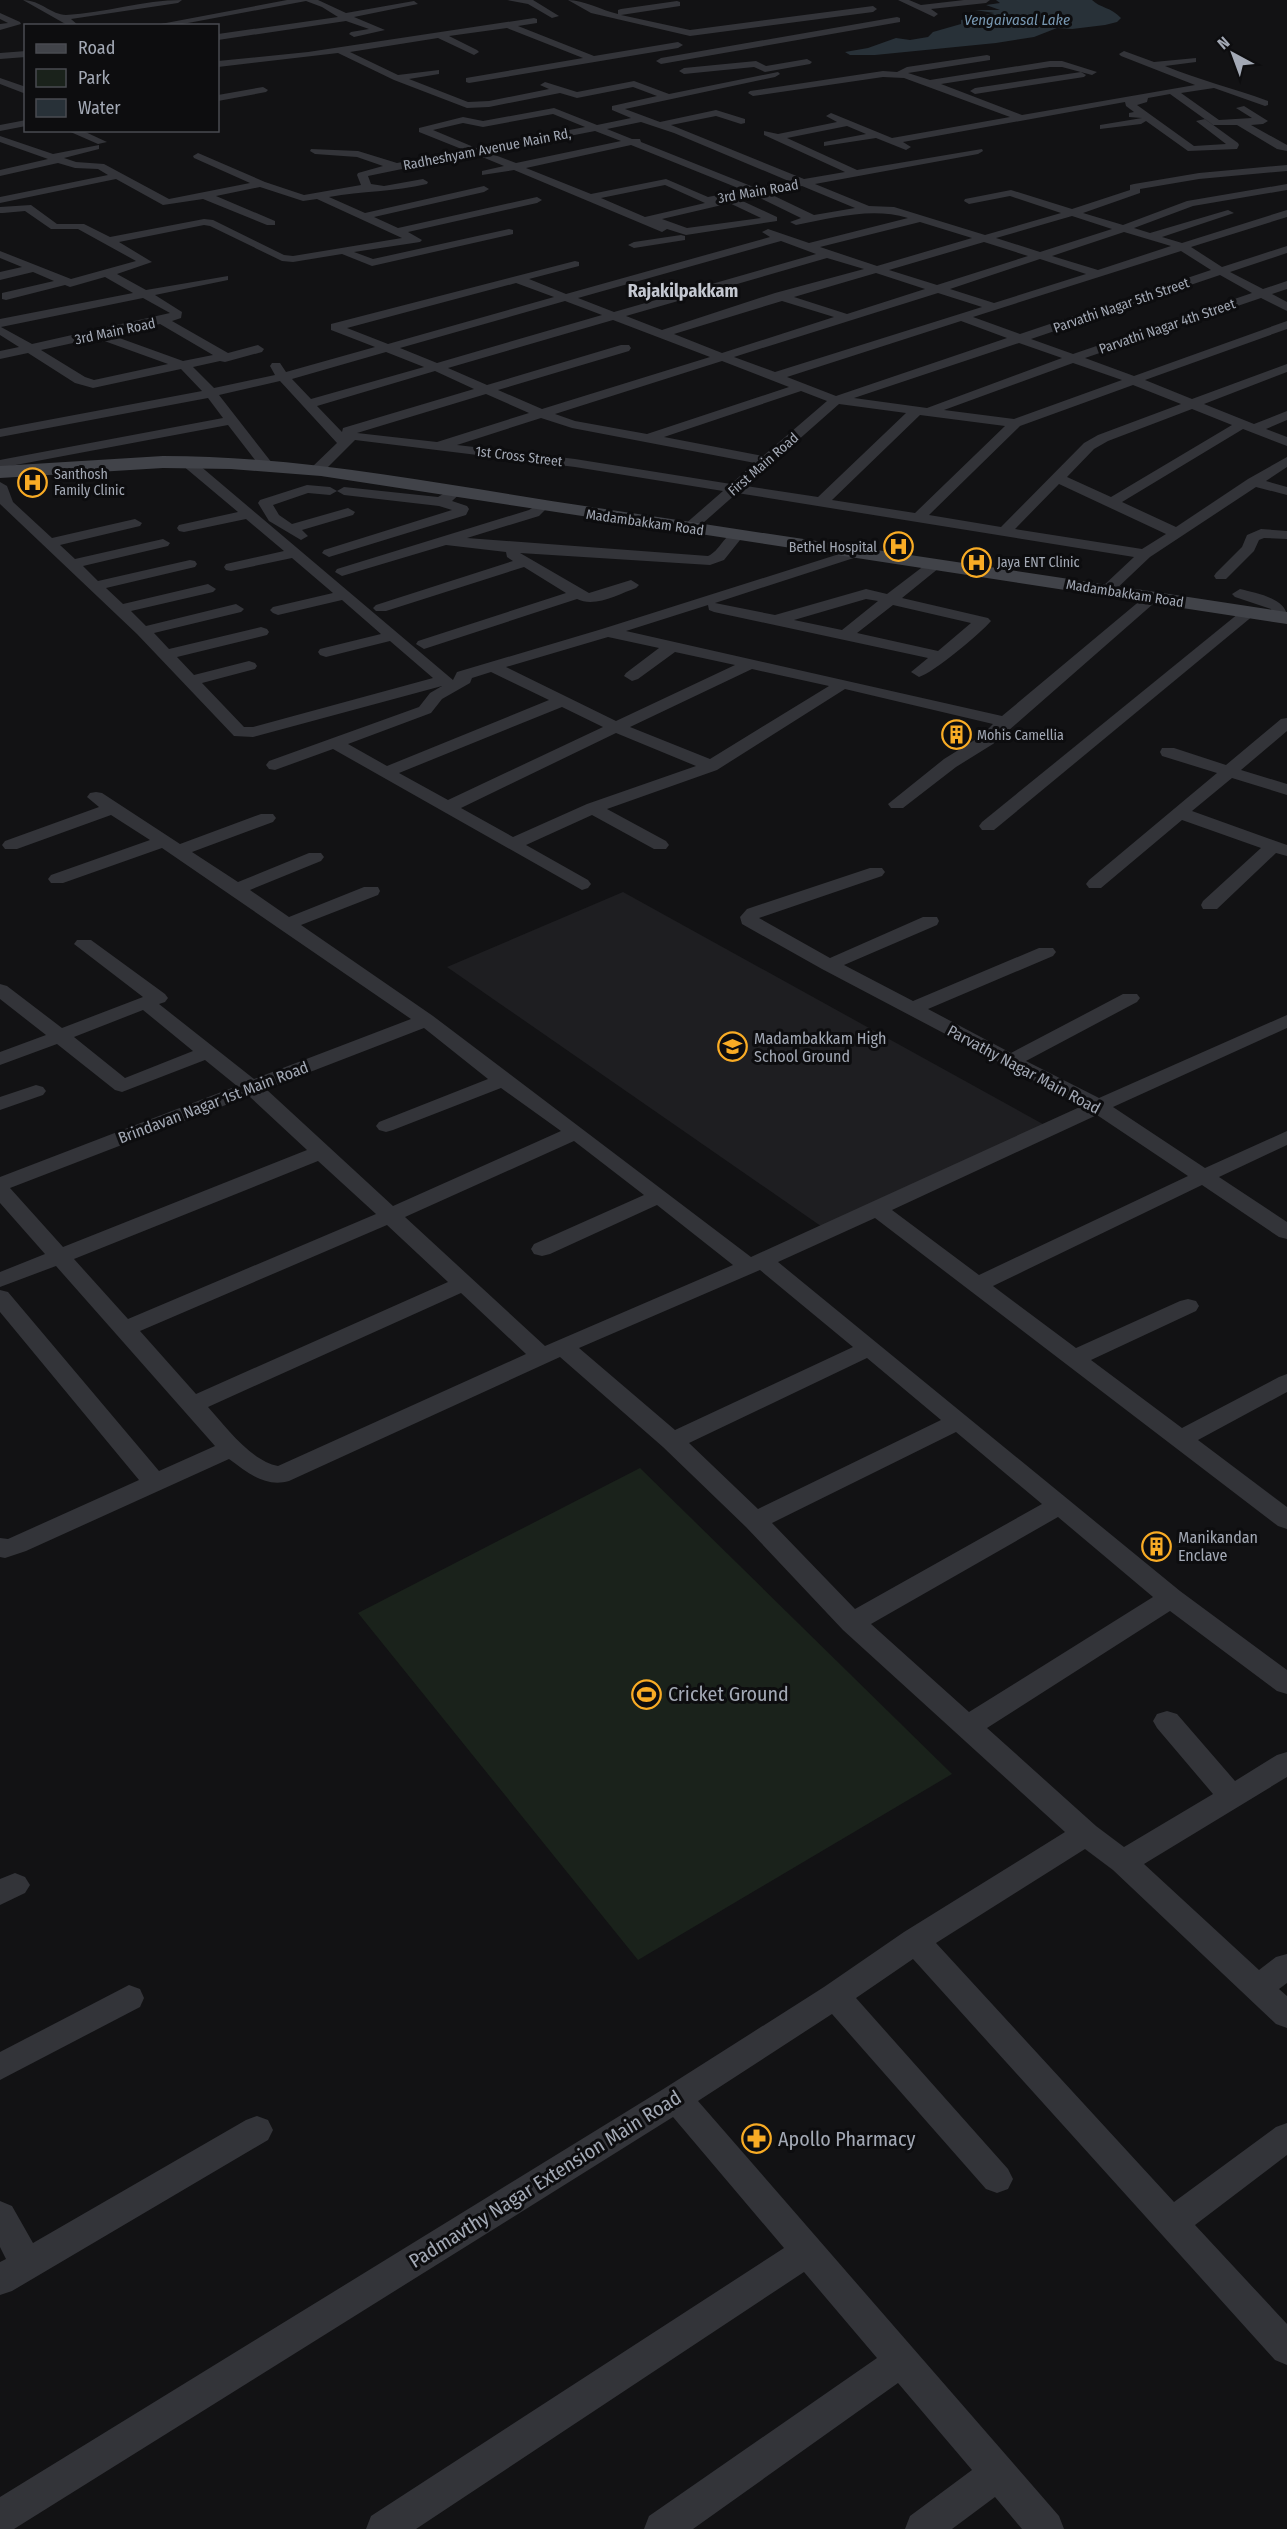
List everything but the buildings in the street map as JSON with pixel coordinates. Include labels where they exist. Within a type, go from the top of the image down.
[{"type":"street","points":[[27,0],[69,22],[178,0]]},
{"type":"street","points":[[165,24],[302,0]]},
{"type":"street","points":[[511,0],[530,2],[555,16]]},
{"type":"street","points":[[572,0],[587,9],[697,33],[873,9]]},
{"type":"street","points":[[855,0],[900,24]]},
{"type":"street","points":[[902,0],[944,17]]},
{"type":"street","points":[[920,8],[986,0]]},
{"type":"street","points":[[318,2],[336,3]]},
{"type":"street","points":[[318,2],[346,17],[380,30],[341,36]]},
{"type":"street","points":[[219,37],[346,17],[414,3]]},
{"type":"street","points":[[607,14],[677,4]]},
{"type":"street","points":[[0,16],[17,24],[0,27]]},
{"type":"street","points":[[795,18],[825,32]]},
{"type":"street","points":[[363,24],[386,20]]},
{"type":"street","points":[[464,20],[484,29]]},
{"type":"street","points":[[648,24],[678,20]]},
{"type":"street","points":[[219,64],[308,55],[534,21]]},
{"type":"street","points":[[661,61],[825,32],[900,24]]},
{"type":"street","points":[[842,39],[900,24]]},
{"type":"street","points":[[508,25],[593,59]]},
{"type":"street","points":[[10,32],[24,29]]},
{"type":"street","points":[[439,35],[474,52]]},
{"type":"street","points":[[765,43],[786,48],[818,42]]},
{"type":"street","points":[[469,80],[509,71],[686,44]]},
{"type":"street","points":[[293,47],[308,55]]},
{"type":"street","points":[[0,56],[24,50]]},
{"type":"street","points":[[339,50],[397,78],[455,102],[472,105],[560,90]]},
{"type":"street","points":[[227,52],[246,61]]},
{"type":"street","points":[[637,52],[697,78]]},
{"type":"street","points":[[1124,54],[1181,77],[1216,84],[1268,105]]},
{"type":"street","points":[[905,75],[902,72],[907,70],[999,57]]},
{"type":"street","points":[[1151,66],[1193,60]]},
{"type":"street","points":[[684,71],[756,64],[765,69],[807,62]]},
{"type":"street","points":[[919,90],[933,85],[1050,64],[1062,64],[1092,72]]},
{"type":"street","points":[[499,66],[560,90],[580,95],[660,80]]},
{"type":"street","points":[[397,78],[436,72]]},
{"type":"street","points":[[775,74],[615,108],[678,131],[867,209]]},
{"type":"street","points":[[743,95],[883,74],[905,75],[1020,118]]},
{"type":"street","points":[[1181,77],[1202,74]]},
{"type":"street","points":[[956,94],[1081,75]]},
{"type":"street","points":[[0,80],[17,76]]},
{"type":"street","points":[[613,76],[690,104]]},
{"type":"street","points":[[0,80],[24,91]]},
{"type":"street","points":[[891,141],[1216,84]]},
{"type":"street","points":[[408,91],[439,85]]},
{"type":"street","points":[[706,87],[725,93]]},
{"type":"street","points":[[219,98],[263,90]]},
{"type":"street","points":[[490,90],[516,99]]},
{"type":"street","points":[[1172,91],[1214,122],[1263,121],[1241,108]]},
{"type":"street","points":[[9,97],[24,93]]},
{"type":"street","points":[[1104,127],[1142,117],[1182,116],[1214,130],[1234,145],[1233,147],[1192,148],[1163,133],[1142,117],[1129,104],[1137,100],[1161,98],[1175,102],[1182,116]]},
{"type":"street","points":[[970,107],[1002,100]]},
{"type":"street","points":[[1110,101],[1142,117]]},
{"type":"street","points":[[702,108],[741,121]]},
{"type":"street","points":[[723,254],[518,167],[423,130],[465,120],[483,124],[549,110],[634,141],[757,192],[812,219]]},
{"type":"street","points":[[658,125],[718,113]]},
{"type":"street","points":[[831,116],[935,159]]},
{"type":"street","name":"Radheshyam Avenue Main Rd,","points":[[367,187],[362,175],[396,166],[642,119]]},
{"type":"street","points":[[0,128],[24,123]]},
{"type":"street","points":[[847,123],[773,135],[856,173]]},
{"type":"street","points":[[1241,123],[1281,147],[1287,148]]},
{"type":"street","points":[[1163,133],[1214,130]]},
{"type":"street","points":[[486,173],[678,131]]},
{"type":"street","points":[[0,173],[99,145],[75,132]]},
{"type":"street","points":[[828,144],[876,135]]},
{"type":"street","points":[[0,140],[11,149],[55,158],[75,165],[100,166],[162,202],[172,203],[261,184]]},
{"type":"street","points":[[315,151],[358,154],[396,166]]},
{"type":"street","name":"3rd Main Road","points":[[650,174],[707,200],[728,199],[978,151]]},
{"type":"street","points":[[198,156],[297,197],[319,196],[367,187],[384,189],[423,182]]},
{"type":"street","points":[[93,166],[112,159]]},
{"type":"street","points":[[1136,191],[1134,187],[1175,182],[1188,177],[1287,168]]},
{"type":"street","points":[[0,200],[118,176]]},
{"type":"street","points":[[590,197],[666,182]]},
{"type":"street","points":[[439,446],[718,356],[937,289],[1122,229],[1188,204],[1287,187]]},
{"type":"street","points":[[364,216],[484,189]]},
{"type":"street","points":[[662,334],[1072,213],[1136,191],[1188,204]]},
{"type":"street","points":[[969,201],[1011,193],[1181,246],[1220,271],[1287,307]]},
{"type":"street","points":[[205,196],[277,222],[254,228]]},
{"type":"street","points":[[319,196],[448,254]]},
{"type":"street","points":[[728,199],[773,219],[683,232],[650,218],[728,199]]},
{"type":"street","points":[[399,231],[537,200]]},
{"type":"street","points":[[631,215],[707,200]]},
{"type":"street","points":[[0,207],[4,211],[27,207],[55,227],[80,226],[146,261],[141,265],[74,283],[63,282],[6,296]]},
{"type":"street","points":[[634,245],[692,242],[867,209],[890,209],[1096,273]]},
{"type":"street","points":[[1149,237],[1228,213]]},
{"type":"street","points":[[774,376],[1287,213]]},
{"type":"street","points":[[725,219],[737,225],[757,228],[808,248],[992,306]]},
{"type":"street","points":[[808,248],[918,219]]},
{"type":"street","points":[[108,242],[204,222],[213,224],[282,258],[305,258],[415,239]]},
{"type":"street","points":[[88,231],[111,226]]},
{"type":"street","points":[[344,252],[372,262],[509,232]]},
{"type":"street","points":[[0,433],[211,393],[279,372],[385,348],[782,237]]},
{"type":"street","name":"Parvathi Nagar 5th Street","points":[[836,400],[1287,249]]},
{"type":"street","points":[[0,254],[63,282]]},
{"type":"street","points":[[309,404],[827,254]]},
{"type":"street","points":[[575,264],[335,327],[436,367],[539,413],[572,424],[767,461]]},
{"type":"street","points":[[687,264],[845,318]]},
{"type":"street","points":[[0,276],[35,268]]},
{"type":"street","points":[[600,272],[625,281]]},
{"type":"street","name":"3rd Main Road","points":[[0,356],[162,320],[177,314],[147,294],[109,274]]},
{"type":"street","points":[[0,323],[224,278]]},
{"type":"street","points":[[517,279],[836,400],[1015,423]]},
{"type":"street","name":"Parvathi Nagar 4th Street","points":[[922,411],[1287,285]]},
{"type":"street","points":[[960,317],[1133,380],[1287,442]]},
{"type":"street","points":[[162,320],[226,359]]},
{"type":"street","points":[[918,518],[1015,423],[1287,325]]},
{"type":"street","points":[[0,330],[80,380],[93,384],[226,359],[258,349]]},
{"type":"street","points":[[97,334],[185,366],[211,393],[267,466]]},
{"type":"street","points":[[348,512],[296,532],[274,518],[267,510],[265,503],[327,483],[346,436],[486,389],[625,348]]},
{"type":"street","points":[[1004,532],[1089,446],[1103,438],[1287,368]]},
{"type":"street","points":[[279,372],[309,404],[346,436]]},
{"type":"street","points":[[647,439],[801,387]]},
{"type":"street","name":"First Main Road","points":[[689,528],[836,400]]},
{"type":"street","points":[[820,503],[922,411]]},
{"type":"street","points":[[1111,503],[1248,426],[1287,415]]},
{"type":"street","points":[[187,462],[445,680],[247,733],[240,732],[143,631],[74,564],[7,504],[4,470],[231,420]]},
{"type":"street","name":"1st Cross Street","points":[[346,436],[575,463],[1145,554]]},
{"type":"street","points":[[456,464],[475,450]]},
{"type":"street","points":[[1107,590],[1145,554],[1287,461]]},
{"type":"street","name":"Madambakkam Road","points":[[4,470],[187,462],[267,466],[327,483],[542,506],[1154,597],[1245,603],[1283,617]]},
{"type":"street","points":[[1056,477],[1176,533]]},
{"type":"street","points":[[1253,482],[1287,491]]},
{"type":"street","points":[[329,553],[454,514],[462,509],[449,496]]},
{"type":"street","points":[[342,572],[534,513],[542,506]]},
{"type":"street","points":[[184,528],[249,514]]},
{"type":"street","points":[[50,543],[135,523]]},
{"type":"street","points":[[1221,576],[1249,548],[1252,538],[1261,533],[1287,535]]},
{"type":"street","points":[[444,540],[501,547],[710,561],[719,557],[737,535]]},
{"type":"street","points":[[74,564],[163,543]]},
{"type":"street","points":[[501,547],[578,594],[592,598],[631,585]]},
{"type":"street","points":[[231,567],[295,553]]},
{"type":"street","points":[[275,765],[425,710],[436,696],[464,680],[463,675],[608,632],[855,553]]},
{"type":"street","points":[[381,608],[525,562]]},
{"type":"street","points":[[95,586],[190,564]]},
{"type":"street","points":[[845,635],[934,565]]},
{"type":"street","points":[[120,609],[208,589]]},
{"type":"street","points":[[424,644],[578,594]]},
{"type":"street","points":[[776,620],[866,594],[983,621],[919,672]]},
{"type":"street","points":[[278,610],[345,595]]},
{"type":"street","points":[[897,804],[951,763],[987,740],[1005,722],[1154,597]]},
{"type":"street","points":[[988,826],[1245,603]]},
{"type":"street","points":[[714,607],[941,656]]},
{"type":"street","points":[[143,631],[236,609]]},
{"type":"street","points":[[166,655],[261,632]]},
{"type":"street","points":[[608,632],[1005,722]]},
{"type":"street","points":[[326,652],[393,636]]},
{"type":"street","points":[[632,676],[671,647]]},
{"type":"street","points":[[448,807],[749,664]]},
{"type":"street","points":[[191,681],[249,666]]},
{"type":"street","points":[[492,666],[618,728],[711,766]]},
{"type":"street","points":[[513,844],[593,808],[711,766],[843,684]]},
{"type":"street","points":[[387,772],[562,701]]},
{"type":"street","points":[[1095,884],[1287,723]]},
{"type":"street","points":[[334,743],[582,884]]},
{"type":"street","points":[[1168,752],[1287,790]]},
{"type":"street","points":[[96,797],[288,924],[426,1020],[658,1196],[755,1263],[869,1348],[1171,1598],[1287,1684]]},
{"type":"street","points":[[11,845],[113,808]]},
{"type":"street","points":[[593,808],[660,845]]},
{"type":"street","points":[[1180,813],[1280,849]]},
{"type":"street","points":[[57,879],[267,818]]},
{"type":"street","points":[[1210,905],[1280,849]]},
{"type":"street","points":[[236,889],[315,857]]},
{"type":"street","name":"Parvathy Nagar Main Road","points":[[876,872],[754,913],[749,917],[752,923],[829,965],[1099,1107],[1287,1232]]},
{"type":"street","points":[[288,924],[372,891]]},
{"type":"street","points":[[829,965],[930,921]]},
{"type":"street","points":[[84,944],[158,997],[206,1053],[251,1087],[464,1283],[672,1441],[755,1521],[852,1623],[1086,1834],[1123,1862],[1287,2015]]},
{"type":"street","points":[[912,1009],[1046,952]]},
{"type":"street","points":[[0,990],[122,1086],[206,1053]]},
{"type":"street","points":[[0,1059],[158,997]]},
{"type":"street","points":[[1010,1061],[1130,998]]},
{"type":"street","name":"Brindavan Nagar 1st Main Road","points":[[0,1185],[426,1020]]},
{"type":"street","points":[[0,1190],[231,1448],[263,1472],[280,1475],[553,1351],[877,1209],[1287,1021]]},
{"type":"street","points":[[386,1126],[503,1080]]},
{"type":"street","points":[[0,1104],[36,1091]]},
{"type":"street","points":[[125,1329],[390,1216],[576,1132]]},
{"type":"street","points":[[976,1285],[1287,1137]]},
{"type":"street","points":[[0,1280],[322,1152]]},
{"type":"street","points":[[542,1249],[658,1196]]},
{"type":"street","points":[[877,1209],[1287,1520]]},
{"type":"street","points":[[193,1405],[464,1283]]},
{"type":"street","points":[[0,1297],[155,1482]]},
{"type":"street","points":[[1073,1359],[1188,1306]]},
{"type":"street","points":[[672,1441],[869,1348]]},
{"type":"street","points":[[1179,1440],[1287,1382]]},
{"type":"street","points":[[755,1521],[958,1421]]},
{"type":"street","points":[[0,1547],[5,1549],[17,1545],[231,1448]]},
{"type":"street","points":[[852,1623],[1060,1505]]},
{"type":"street","points":[[968,1727],[1171,1598]]},
{"type":"street","points":[[1167,1721],[1232,1796]]},
{"type":"street","points":[[1123,1862],[1287,1763]]},
{"type":"street","name":"Padmavthy Nagar Extension Main Road","points":[[0,2517],[676,2098],[835,1996],[915,1941],[1086,1834]]},
{"type":"street","points":[[915,1941],[1287,2349]]},
{"type":"street","points":[[1257,1988],[1287,1966]]},
{"type":"street","points":[[835,1996],[997,2180]]},
{"type":"street","points":[[0,2067],[129,1998]]},
{"type":"street","points":[[676,2098],[1046,2529]]},
{"type":"street","points":[[0,2216],[13,2272],[257,2130]]},
{"type":"street","points":[[1173,2223],[1287,2137]]},
{"type":"street","points":[[384,2529],[806,2252]]},
{"type":"street","points":[[662,2529],[903,2360]]},
{"type":"street","points":[[923,2529],[997,2473]]},
{"type":"shaded area","name":"Madambakkam High School Ground","points":[[623,892],[1050,1128],[828,1231],[447,967]]},
{"type":"green space","name":"Cricket Ground","points":[[640,1468],[952,1774],[638,1960],[358,1613]]},
{"type":"water","name":"Vengaivasal Lake","points":[[996,0],[1092,0],[1121,18],[1117,22],[1105,25],[1072,29],[1057,28],[1034,37],[996,43],[875,55],[850,55],[845,52],[868,48],[896,38],[910,40],[928,37],[933,32],[961,24],[961,20],[994,13],[975,10],[1000,10],[986,5],[1000,3]]},
{"type":"place","name":"Santhosh Family Clinic","points":[[33,482]]},
{"type":"place","name":"Bethel Hospital","points":[[898,547]]},
{"type":"place","name":"Jaya ENT Clinic","points":[[976,562]]},
{"type":"place","name":"Mohis Camellia","points":[[956,735]]},
{"type":"place","name":"Madambakkam High School Ground","points":[[733,1047]]},
{"type":"place","name":"Manikandan Enclave","points":[[1157,1546]]},
{"type":"place","name":"Cricket Ground","points":[[647,1694]]},
{"type":"place","name":"Apollo Pharmacy","points":[[757,2139]]},
{"type":"district","name":"Rajakilpakkam","points":[[683,291]]}]
